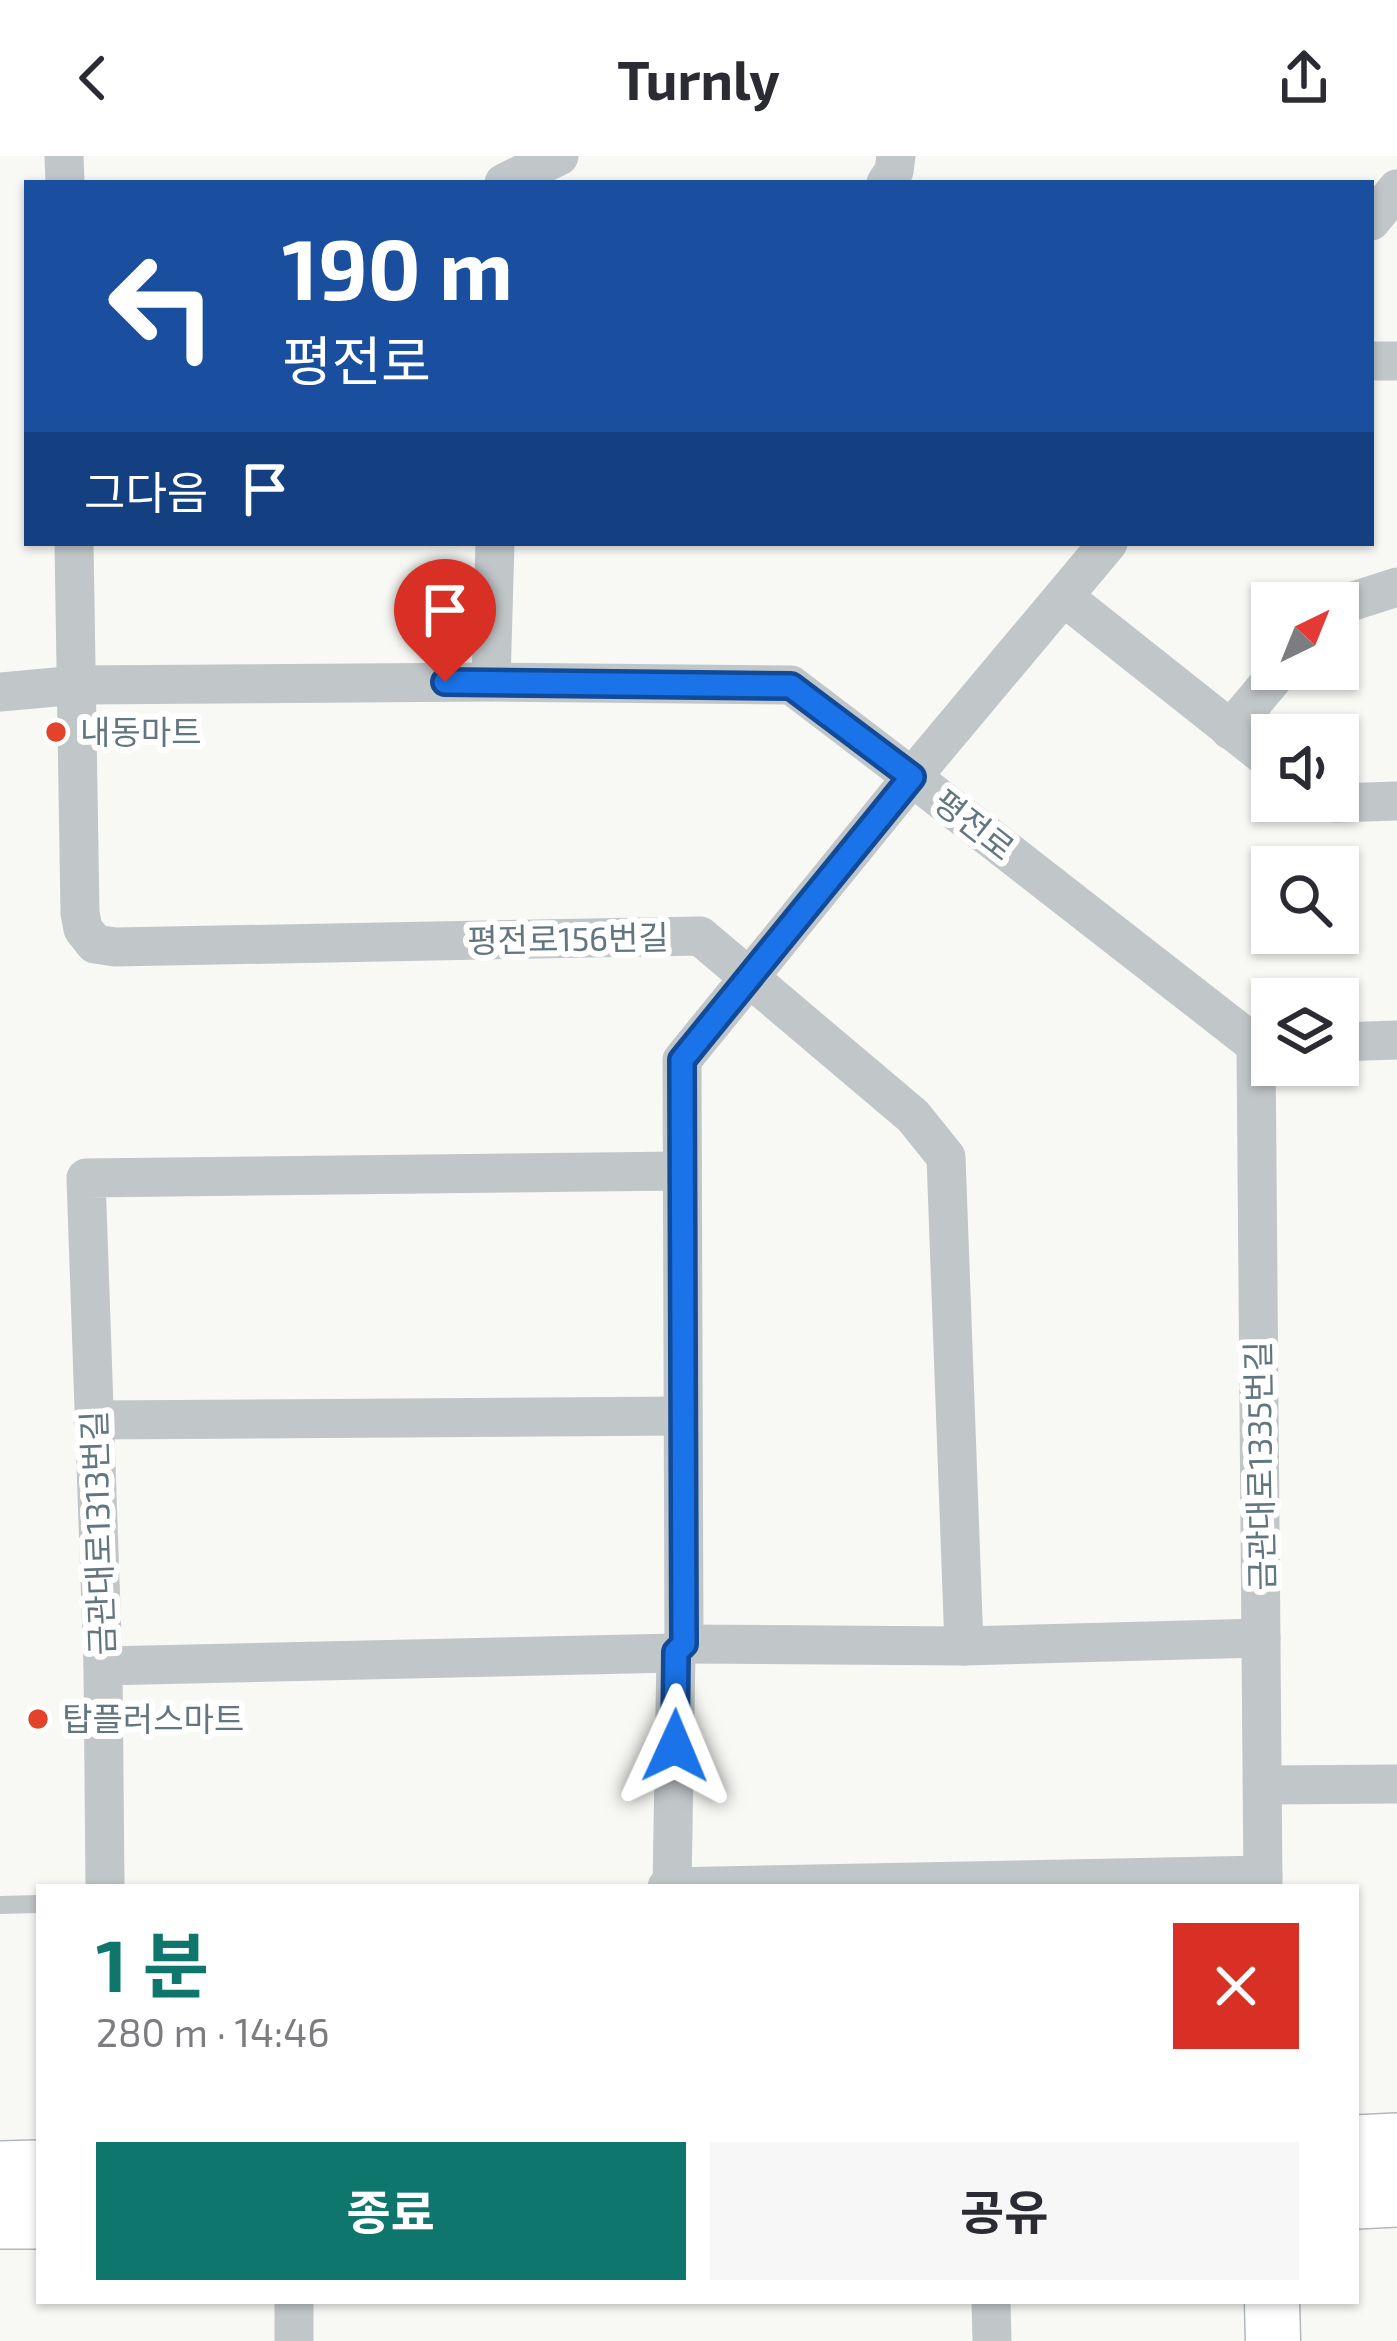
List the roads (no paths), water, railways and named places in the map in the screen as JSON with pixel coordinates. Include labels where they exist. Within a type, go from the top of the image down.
[{"type":"main road","points":[[1359,2146],[1397,2145]]},
{"type":"main road","points":[[0,2173],[36,2172]]},
{"type":"main road","points":[[1359,2197],[1397,2195]]},
{"type":"main road","points":[[0,2217],[36,2217]]},
{"type":"main road","points":[[1272,2304],[1273,2341]]},
{"type":"street","points":[[510,180],[559,156]]},
{"type":"street","points":[[1374,217],[1397,189]]},
{"type":"street","points":[[74,546],[78,685]]},
{"type":"street","points":[[491,682],[495,546]]},
{"type":"street","points":[[670,1884],[680,1648],[682,1060],[1106,546]]},
{"type":"street","points":[[1359,600],[1397,587]]},
{"type":"street","points":[[1064,597],[1251,746]]},
{"type":"street","name":"평전로","points":[[0,692],[78,685],[791,686],[1251,1035]]},
{"type":"street","name":"평전로156번길","points":[[78,685],[80,913],[83,929],[95,944],[700,936],[913,1116],[946,1157],[964,1646]]},
{"type":"street","points":[[1230,730],[1263,690]]},
{"type":"street","points":[[1359,802],[1397,801]]},
{"type":"street","points":[[1359,1041],[1397,1040]]},
{"type":"street","name":"금관대로1335번길","points":[[1263,1881],[1264,1086]]},
{"type":"street","name":"금관대로1313번길","points":[[104,1884],[103,1666],[86,1178],[682,1171]]},
{"type":"street","points":[[93,1420],[682,1416]]},
{"type":"street","points":[[103,1666],[680,1648],[1261,1638]]},
{"type":"street","points":[[1263,1785],[1397,1784]]},
{"type":"street","points":[[966,1884],[1263,1881]]},
{"type":"street","points":[[294,2304],[294,2341]]},
{"type":"street","points":[[991,2304],[992,2341]]},
{"type":"lane","points":[[0,1905],[36,1904]]},
{"type":"place","name":"내동마트","points":[[56,732]]},
{"type":"place","name":"탑플러스마트","points":[[38,1719]]}]
